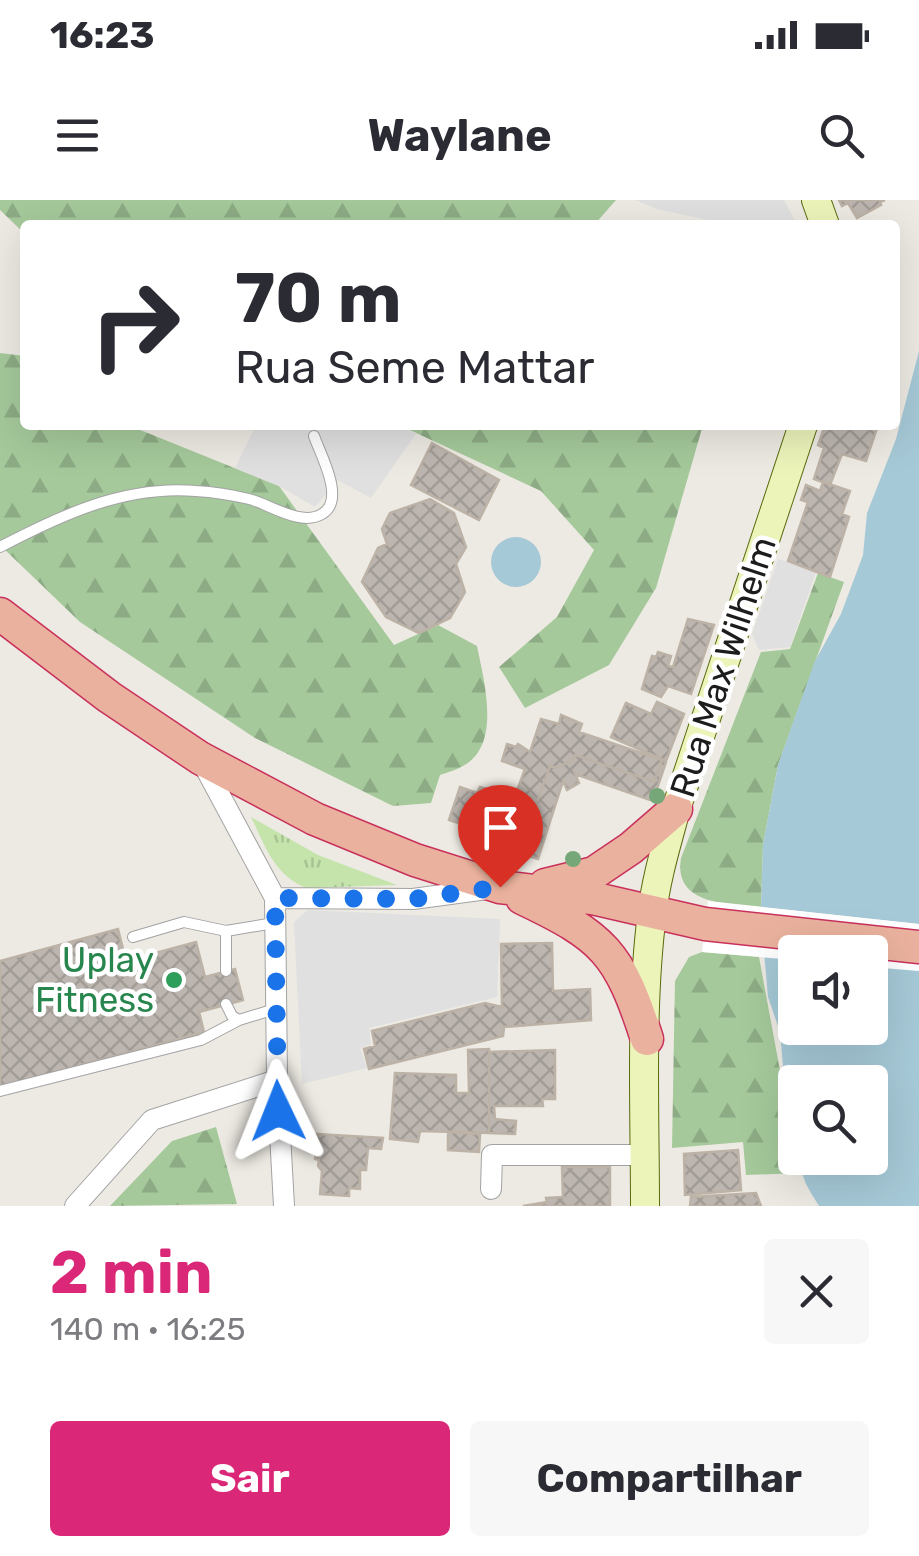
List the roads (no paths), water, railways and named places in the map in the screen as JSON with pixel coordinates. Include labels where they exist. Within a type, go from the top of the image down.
[{"type":"highway","points":[[0,614],[109,697],[200,758],[315,819],[415,860],[500,887],[578,925],[596,939],[624,976],[646,1039]]},
{"type":"highway","points":[[500,887],[546,885],[594,873],[632,848],[676,808]]},
{"type":"highway","points":[[500,887],[592,898],[705,924],[919,947]]},
{"type":"main road","name":"Rua Max Wilhelm","points":[[645,1206],[652,912],[676,808],[801,430]]},
{"type":"street","points":[[200,758],[275,898],[276,1080],[284,1206]]},
{"type":"street","points":[[275,898],[413,899],[500,887]]},
{"type":"street","points":[[75,1206],[152,1120],[276,1080]]},
{"type":"street","points":[[491,1189],[492,1155],[645,1155]]},
{"type":"lane","points":[[0,547],[62,515],[130,493],[194,490],[250,499],[308,518],[323,514],[332,502],[331,485],[314,436]]},
{"type":"lane","points":[[133,937],[184,922],[226,931],[275,923]]},
{"type":"lane","points":[[226,931],[226,971]]},
{"type":"lane","points":[[226,1004],[239,1020]]},
{"type":"lane","points":[[0,1091],[201,1040],[239,1020],[276,1009]]},
{"type":"water","points":[[919,351],[919,924],[761,907],[763,845],[778,765],[815,661],[841,614],[863,555],[867,513],[900,424]]},
{"type":"water","points":[[516,537],[534,544],[541,562],[534,580],[516,587],[498,580],[491,562],[498,544]]},
{"type":"water","points":[[764,952],[778,954],[778,1026],[768,997]]},
{"type":"water","points":[[888,966],[919,969],[919,1206],[819,1206],[802,1175],[888,1175],[888,1065],[783,1065],[781,1045],[888,1045]]},
{"type":"place","name":"Uplay Fitness","points":[[174,980]]}]
